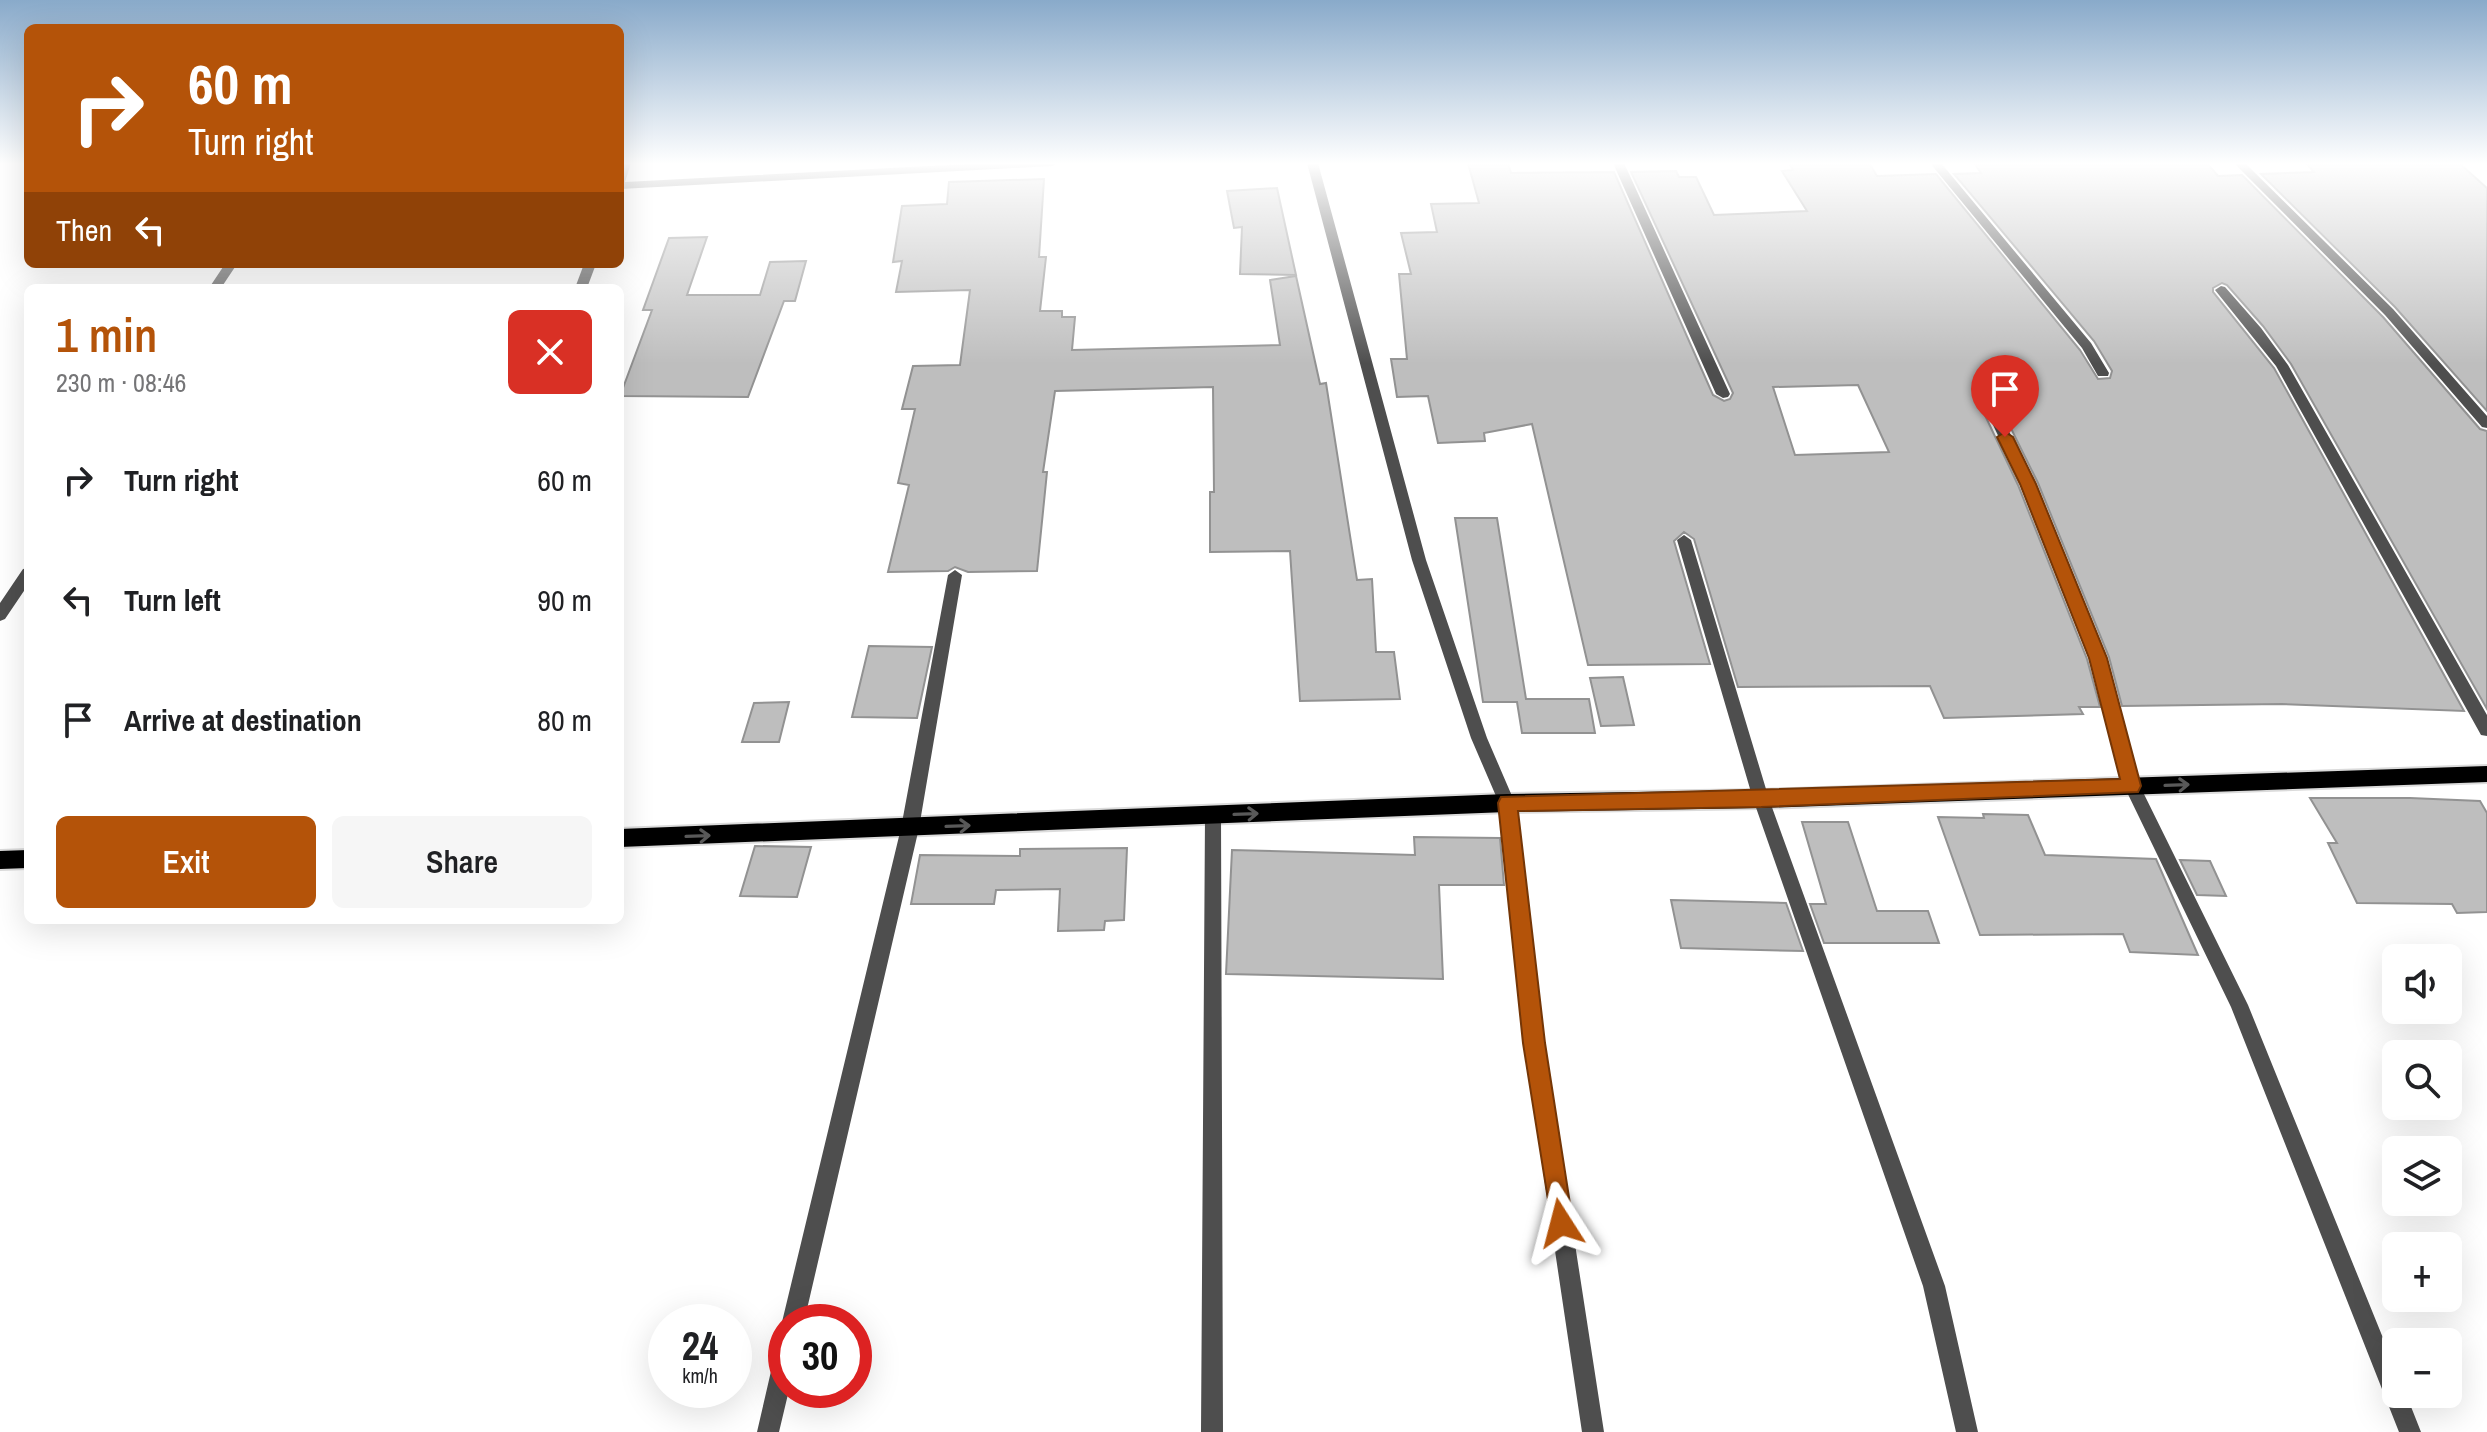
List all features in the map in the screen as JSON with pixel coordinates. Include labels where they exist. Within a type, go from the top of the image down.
[{"type":"main road","points":[[624,838],[1507,803],[1761,799],[2487,774]]},
{"type":"main road","points":[[0,860],[24,859]]},
{"type":"street","points":[[1330,230],[1419,560],[1479,738],[1507,803],[1534,1043],[1593,1432]]},
{"type":"street","points":[[1648,230],[1723,394]]},
{"type":"street","points":[[1991,230],[2087,346],[2103,373]]},
{"type":"street","points":[[2306,230],[2389,312],[2487,424]]},
{"type":"street","points":[[2221,290],[2282,365],[2487,730]]},
{"type":"street","points":[[1982,389],[2028,484],[2098,658],[2132,786],[2239,1005],[2410,1432]]},
{"type":"street","points":[[1684,540],[1761,799],[1934,1286],[1967,1432]]},
{"type":"street","points":[[797,1304],[910,828],[955,575]]},
{"type":"street","points":[[0,615],[24,579]]},
{"type":"street","points":[[1212,1432],[1213,816]]},
{"type":"street","points":[[768,1432],[774,1408]]},
{"type":"building","points":[[898,230],[1041,230],[1039,257],[1046,257],[1040,311],[1062,311],[1062,317],[1075,317],[1072,350],[1280,345],[1270,280],[1296,276],[1320,384],[1326,383],[1357,580],[1372,579],[1376,652],[1394,652],[1400,699],[1300,701],[1290,551],[1210,552],[1210,492],[1214,492],[1213,387],[1055,391],[1043,472],[1047,472],[1037,571],[968,572],[955,567],[948,571],[888,572],[909,485],[898,483],[915,409],[902,409],[913,366],[960,365],[970,290],[896,292],[902,261],[893,262]]},
{"type":"building","points":[[1242,230],[1286,230],[1296,275],[1240,274]]},
{"type":"building","points":[[1640,230],[1713,395],[1724,401],[1730,399],[1733,393],[1658,230],[1982,230],[2080,350],[2098,379],[2110,378],[2112,371],[2094,341],[2001,230],[2296,230],[2383,317],[2480,429],[2487,431],[2487,709],[2291,364],[2263,326],[2222,283],[2213,288],[2213,292],[2274,368],[2464,711],[2282,704],[2122,706],[2109,657],[2038,483],[1991,388],[1984,382],[1973,390],[2018,485],[2087,659],[2100,707],[2079,707],[2083,714],[1944,718],[1930,686],[1738,687],[1694,539],[1684,532],[1674,541],[1710,664],[1588,665],[1532,424],[1484,433],[1485,441],[1438,443],[1428,396],[1397,397],[1391,359],[1407,359],[1399,274],[1411,274],[1401,233]],"holes":[[[1858,385],[1889,452],[1795,455],[1773,387]]]},
{"type":"building","points":[[2317,230],[2487,230],[2487,411],[2395,307]]},
{"type":"building","points":[[707,237],[687,295],[760,295],[770,262],[806,261],[795,301],[784,301],[748,397],[624,396],[624,385],[652,310],[643,310],[669,238]]},
{"type":"building","points":[[1455,518],[1497,518],[1526,699],[1589,699],[1595,733],[1522,733],[1517,702],[1483,702]]},
{"type":"building","points":[[869,646],[932,647],[917,718],[852,717]]},
{"type":"building","points":[[1623,677],[1634,725],[1601,726],[1590,678]]},
{"type":"building","points":[[789,702],[779,742],[742,742],[754,703]]},
{"type":"building","points":[[2310,798],[2480,801],[2487,813],[2487,912],[2457,913],[2452,904],[2357,903],[2328,843],[2337,843]]},
{"type":"building","points":[[1983,814],[2028,815],[2045,855],[2156,859],[2198,955],[2130,952],[2123,934],[1980,935],[1938,817],[1984,818]]},
{"type":"building","points":[[1802,822],[1848,822],[1877,911],[1928,911],[1939,943],[1824,943],[1810,904],[1826,904]]},
{"type":"building","points":[[1414,837],[1500,838],[1504,885],[1439,885],[1443,979],[1226,974],[1232,850],[1415,855]]},
{"type":"building","points":[[755,846],[811,847],[797,897],[740,896]]},
{"type":"building","points":[[1127,848],[1124,920],[1105,921],[1104,930],[1058,931],[1060,889],[996,890],[994,904],[911,904],[920,855],[1020,856],[1020,849]]},
{"type":"building","points":[[2180,860],[2210,861],[2226,896],[2197,895]]},
{"type":"building","points":[[1671,900],[1786,903],[1803,951],[1681,948]]},
{"type":"route","points":[[1561,1223],[1534,1043],[1507,803],[1761,799],[2132,786],[2098,658],[2028,484],[2005,437]]}]
